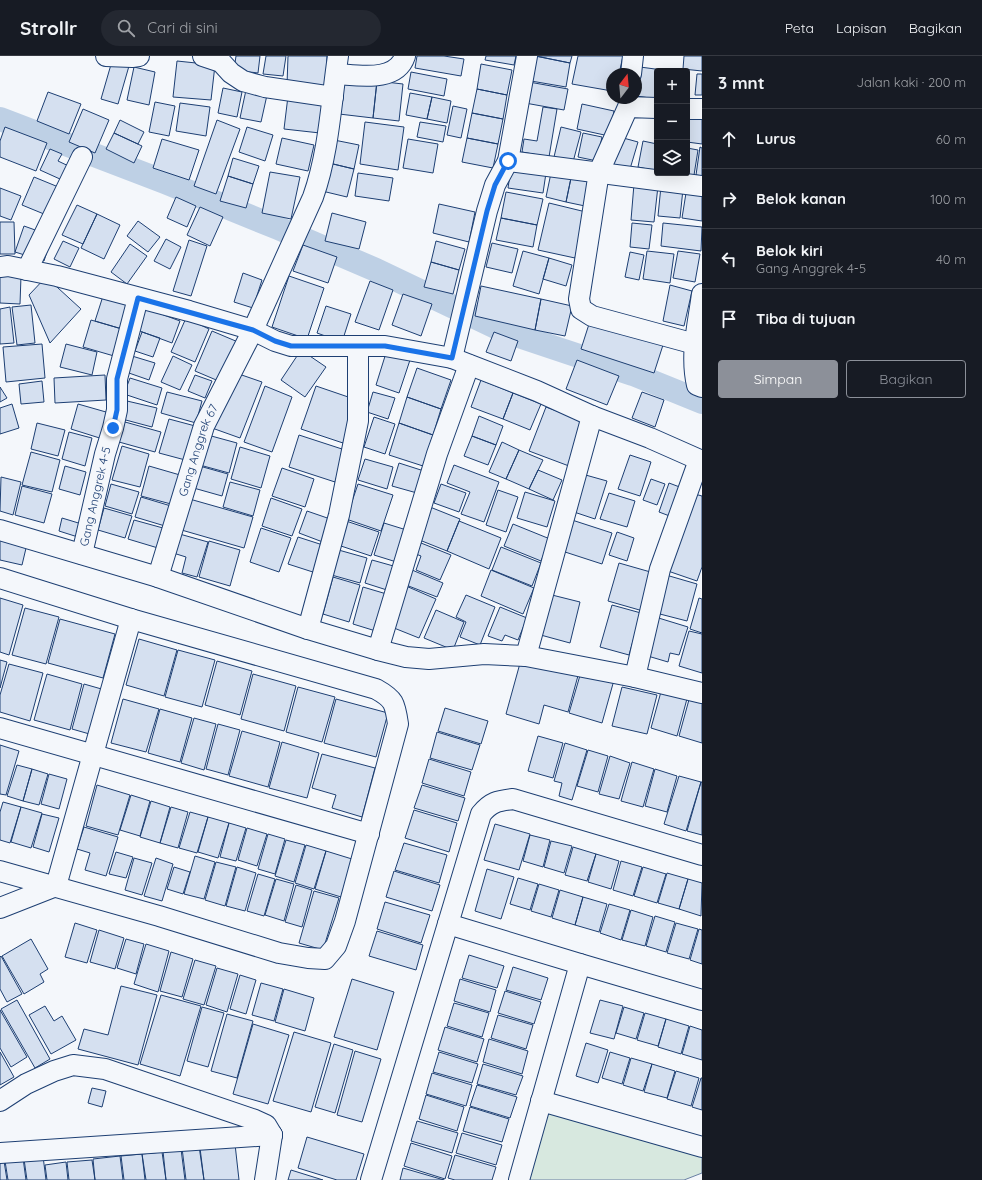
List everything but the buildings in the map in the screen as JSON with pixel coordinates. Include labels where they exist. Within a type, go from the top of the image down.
[{"type":"street","points":[[106,56],[139,56]]},
{"type":"street","points":[[203,56],[221,62],[231,73],[243,81],[265,87],[334,97]]},
{"type":"street","points":[[337,65],[378,76],[395,71],[405,56]]},
{"type":"street","points":[[378,650],[437,454],[461,362],[458,333],[487,211],[495,185],[508,161],[527,56]]},
{"type":"street","points":[[633,68],[634,56]]},
{"type":"street","name":"Gang Anggrek 67","points":[[158,577],[204,426],[253,330],[282,267],[297,229],[313,197],[320,176],[334,97],[337,65]]},
{"type":"street","points":[[627,104],[599,172],[579,299],[581,309],[592,316],[695,344]]},
{"type":"street","points":[[638,104],[654,107]]},
{"type":"street","points":[[690,109],[702,109]]},
{"type":"street","points":[[27,270],[82,157]]},
{"type":"street","points":[[508,161],[702,186]]},
{"type":"street","points":[[0,267],[8,266],[57,276],[253,330],[275,341],[291,346],[385,346],[461,362],[537,391],[592,416],[650,438],[700,460],[660,568],[635,677]]},
{"type":"street","points":[[702,294],[695,344],[694,370],[697,385],[702,387]]},
{"type":"street","name":"Gang Anggrek 4-5","points":[[82,554],[105,454],[117,410],[117,379],[138,298]]},
{"type":"street","points":[[308,629],[339,515],[358,421],[358,346]]},
{"type":"street","points":[[526,656],[592,416]]},
{"type":"street","points":[[0,530],[158,577],[308,629],[378,650],[429,659],[484,654],[526,656],[635,677],[702,693]]},
{"type":"street","points":[[0,578],[131,620],[376,689],[389,696],[396,708],[398,724],[345,921],[336,946],[325,959],[308,958],[279,953],[159,916],[0,871]]},
{"type":"street","points":[[56,886],[131,620]]},
{"type":"street","points":[[0,728],[369,834]]},
{"type":"street","points":[[371,1180],[480,814],[488,806],[497,801],[513,799],[702,855]]},
{"type":"street","points":[[0,908],[56,886]]},
{"type":"street","points":[[448,924],[702,1000]]},
{"type":"street","points":[[519,1180],[580,964]]},
{"type":"street","points":[[0,1101],[26,1084],[54,1071],[73,1065],[105,1069],[256,1120],[266,1126],[272,1135],[265,1180]]},
{"type":"street","points":[[541,1101],[702,1147]]},
{"type":"street","points":[[0,1153],[272,1135]]},
{"type":"shaded area","points":[[531,1108],[702,1157],[702,1173],[684,1180],[510,1180]]},
{"type":"waterway","points":[[0,119],[165,182],[278,228],[376,270],[504,331],[633,374],[702,402]]},
{"type":"route","points":[[113,428],[117,410],[117,379],[138,298],[253,330],[275,341],[291,346],[385,346],[452,358],[487,211],[495,185],[508,161]]}]
